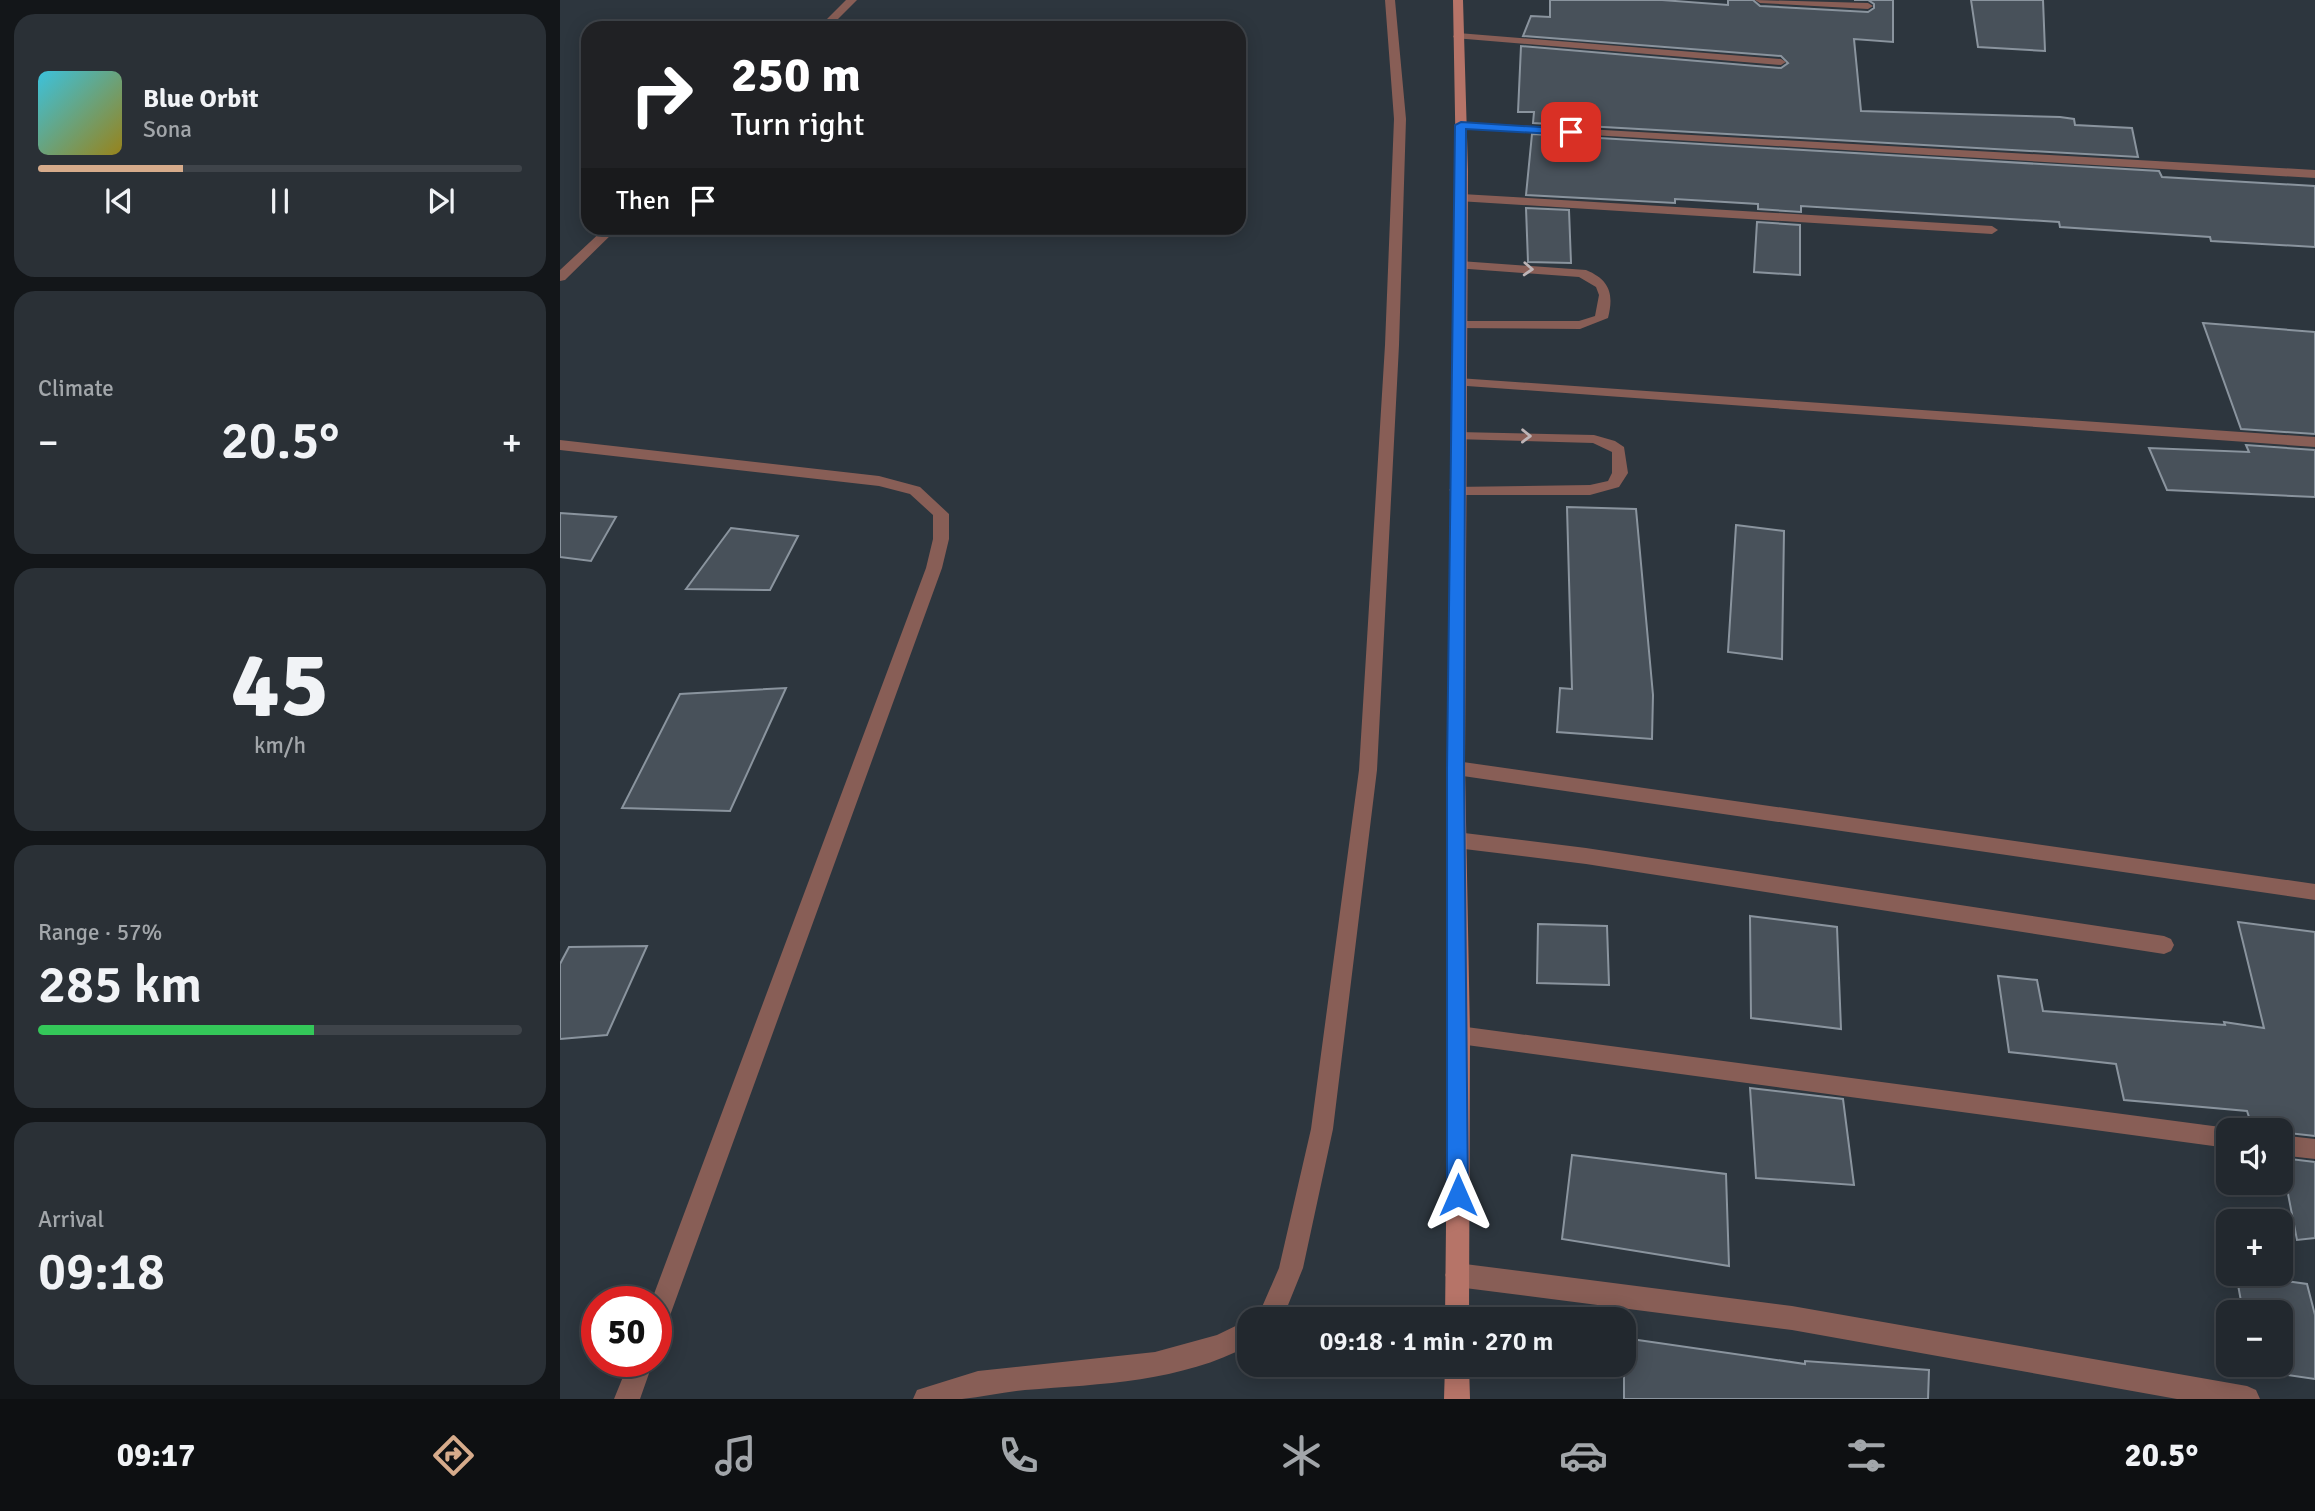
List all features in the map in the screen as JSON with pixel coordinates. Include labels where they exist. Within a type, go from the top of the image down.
[{"type":"main road","points":[[1457,1307],[1457,490],[1462,198],[1458,0]]},
{"type":"main road","points":[[1457,1377],[1457,1399]]},
{"type":"street","points":[[830,21],[852,0]]},
{"type":"street","points":[[1275,1307],[1291,1268],[1322,1129],[1368,770],[1392,345],[1400,119],[1390,0]]},
{"type":"street","points":[[1760,0],[1868,6]]},
{"type":"street","points":[[1458,36],[1781,62]]},
{"type":"street","points":[[1461,125],[2315,174]]},
{"type":"street","points":[[1462,198],[1992,230]]},
{"type":"street","points":[[560,277],[605,235]]},
{"type":"street","points":[[1459,325],[1580,325],[1601,318],[1605,304],[1602,285],[1596,278],[1581,273],[1460,265]]},
{"type":"street","points":[[1458,382],[2315,442]]},
{"type":"street","points":[[1457,490],[1590,490],[1614,484],[1620,473],[1619,450],[1594,439],[1458,436]]},
{"type":"street","points":[[560,445],[879,481],[915,490],[941,514],[941,539],[934,568],[669,1286]]},
{"type":"street","points":[[1456,768],[2315,892]]},
{"type":"street","points":[[1456,840],[1587,856],[2164,945]]},
{"type":"street","points":[[1459,1035],[2216,1136]]},
{"type":"street","points":[[2293,1146],[2315,1149]]},
{"type":"street","points":[[1457,1275],[1792,1318],[2248,1399]]},
{"type":"street","points":[[926,1399],[975,1384],[1161,1363],[1231,1344],[1237,1340]]},
{"type":"street","points":[[627,1399],[635,1377]]},
{"type":"building","points":[[1550,0],[1662,0],[1728,5],[1728,0],[1753,0],[1760,6],[1868,12],[1874,8],[1874,4],[1868,0],[1893,0],[1893,42],[1854,39],[1861,111],[2060,117],[2074,119],[2075,125],[2132,128],[2138,157],[1533,123],[1534,112],[1518,112],[1521,46],[1781,68],[1788,63],[1781,56],[1523,36],[1531,16],[1550,17]]},
{"type":"building","points":[[1971,0],[2043,0],[2045,51],[1978,47]]},
{"type":"building","points":[[1532,134],[2159,171],[2162,177],[2315,186],[2315,247],[2211,241],[2210,237],[2060,227],[2059,222],[1801,206],[1801,212],[1758,209],[1758,204],[1675,199],[1675,203],[1526,195]]},
{"type":"building","points":[[1526,208],[1569,210],[1571,263],[1528,262]]},
{"type":"building","points":[[1757,222],[1800,225],[1800,275],[1754,272]]},
{"type":"building","points":[[2203,323],[2315,332],[2315,434],[2241,429]]},
{"type":"building","points":[[2246,445],[2315,450],[2315,497],[2167,490],[2149,448],[2249,452]]},
{"type":"building","points":[[1567,507],[1636,509],[1653,695],[1652,739],[1557,732],[1560,688],[1572,689]]},
{"type":"building","points":[[560,513],[616,517],[591,561],[560,557]]},
{"type":"building","points":[[1736,525],[1784,531],[1782,659],[1728,652]]},
{"type":"building","points":[[731,528],[798,536],[770,590],[686,589]]},
{"type":"building","points":[[786,688],[730,811],[622,808],[680,694]]},
{"type":"building","points":[[1750,916],[1837,927],[1841,1029],[1751,1018]]},
{"type":"building","points":[[2238,922],[2315,932],[2315,1136],[2293,1133],[2293,1118],[2257,1118],[2249,1117],[2247,1111],[2124,1100],[2116,1064],[2009,1052],[1998,976],[2037,980],[2043,1011],[2225,1025],[2224,1022],[2264,1028]]},
{"type":"building","points":[[1538,924],[1607,926],[1609,985],[1537,983]]},
{"type":"building","points":[[647,946],[607,1035],[560,1039],[560,964],[569,947]]},
{"type":"building","points":[[1750,1088],[1843,1099],[1854,1185],[1756,1178]]},
{"type":"building","points":[[1572,1155],[1726,1174],[1729,1266],[1562,1239]]},
{"type":"building","points":[[2293,1159],[2315,1162],[2315,1238],[2297,1240],[2288,1195],[2293,1195]]},
{"type":"building","points":[[2293,1282],[2307,1284],[2315,1315],[2315,1379],[2293,1376],[2293,1300],[2241,1300],[2238,1286],[2293,1286]]},
{"type":"building","points":[[1636,1340],[1805,1364],[1805,1361],[1929,1370],[1928,1399],[1624,1399],[1624,1377],[1636,1377]]},
{"type":"route","points":[[1458,1195],[1456,768],[1461,125],[1571,132]]}]
